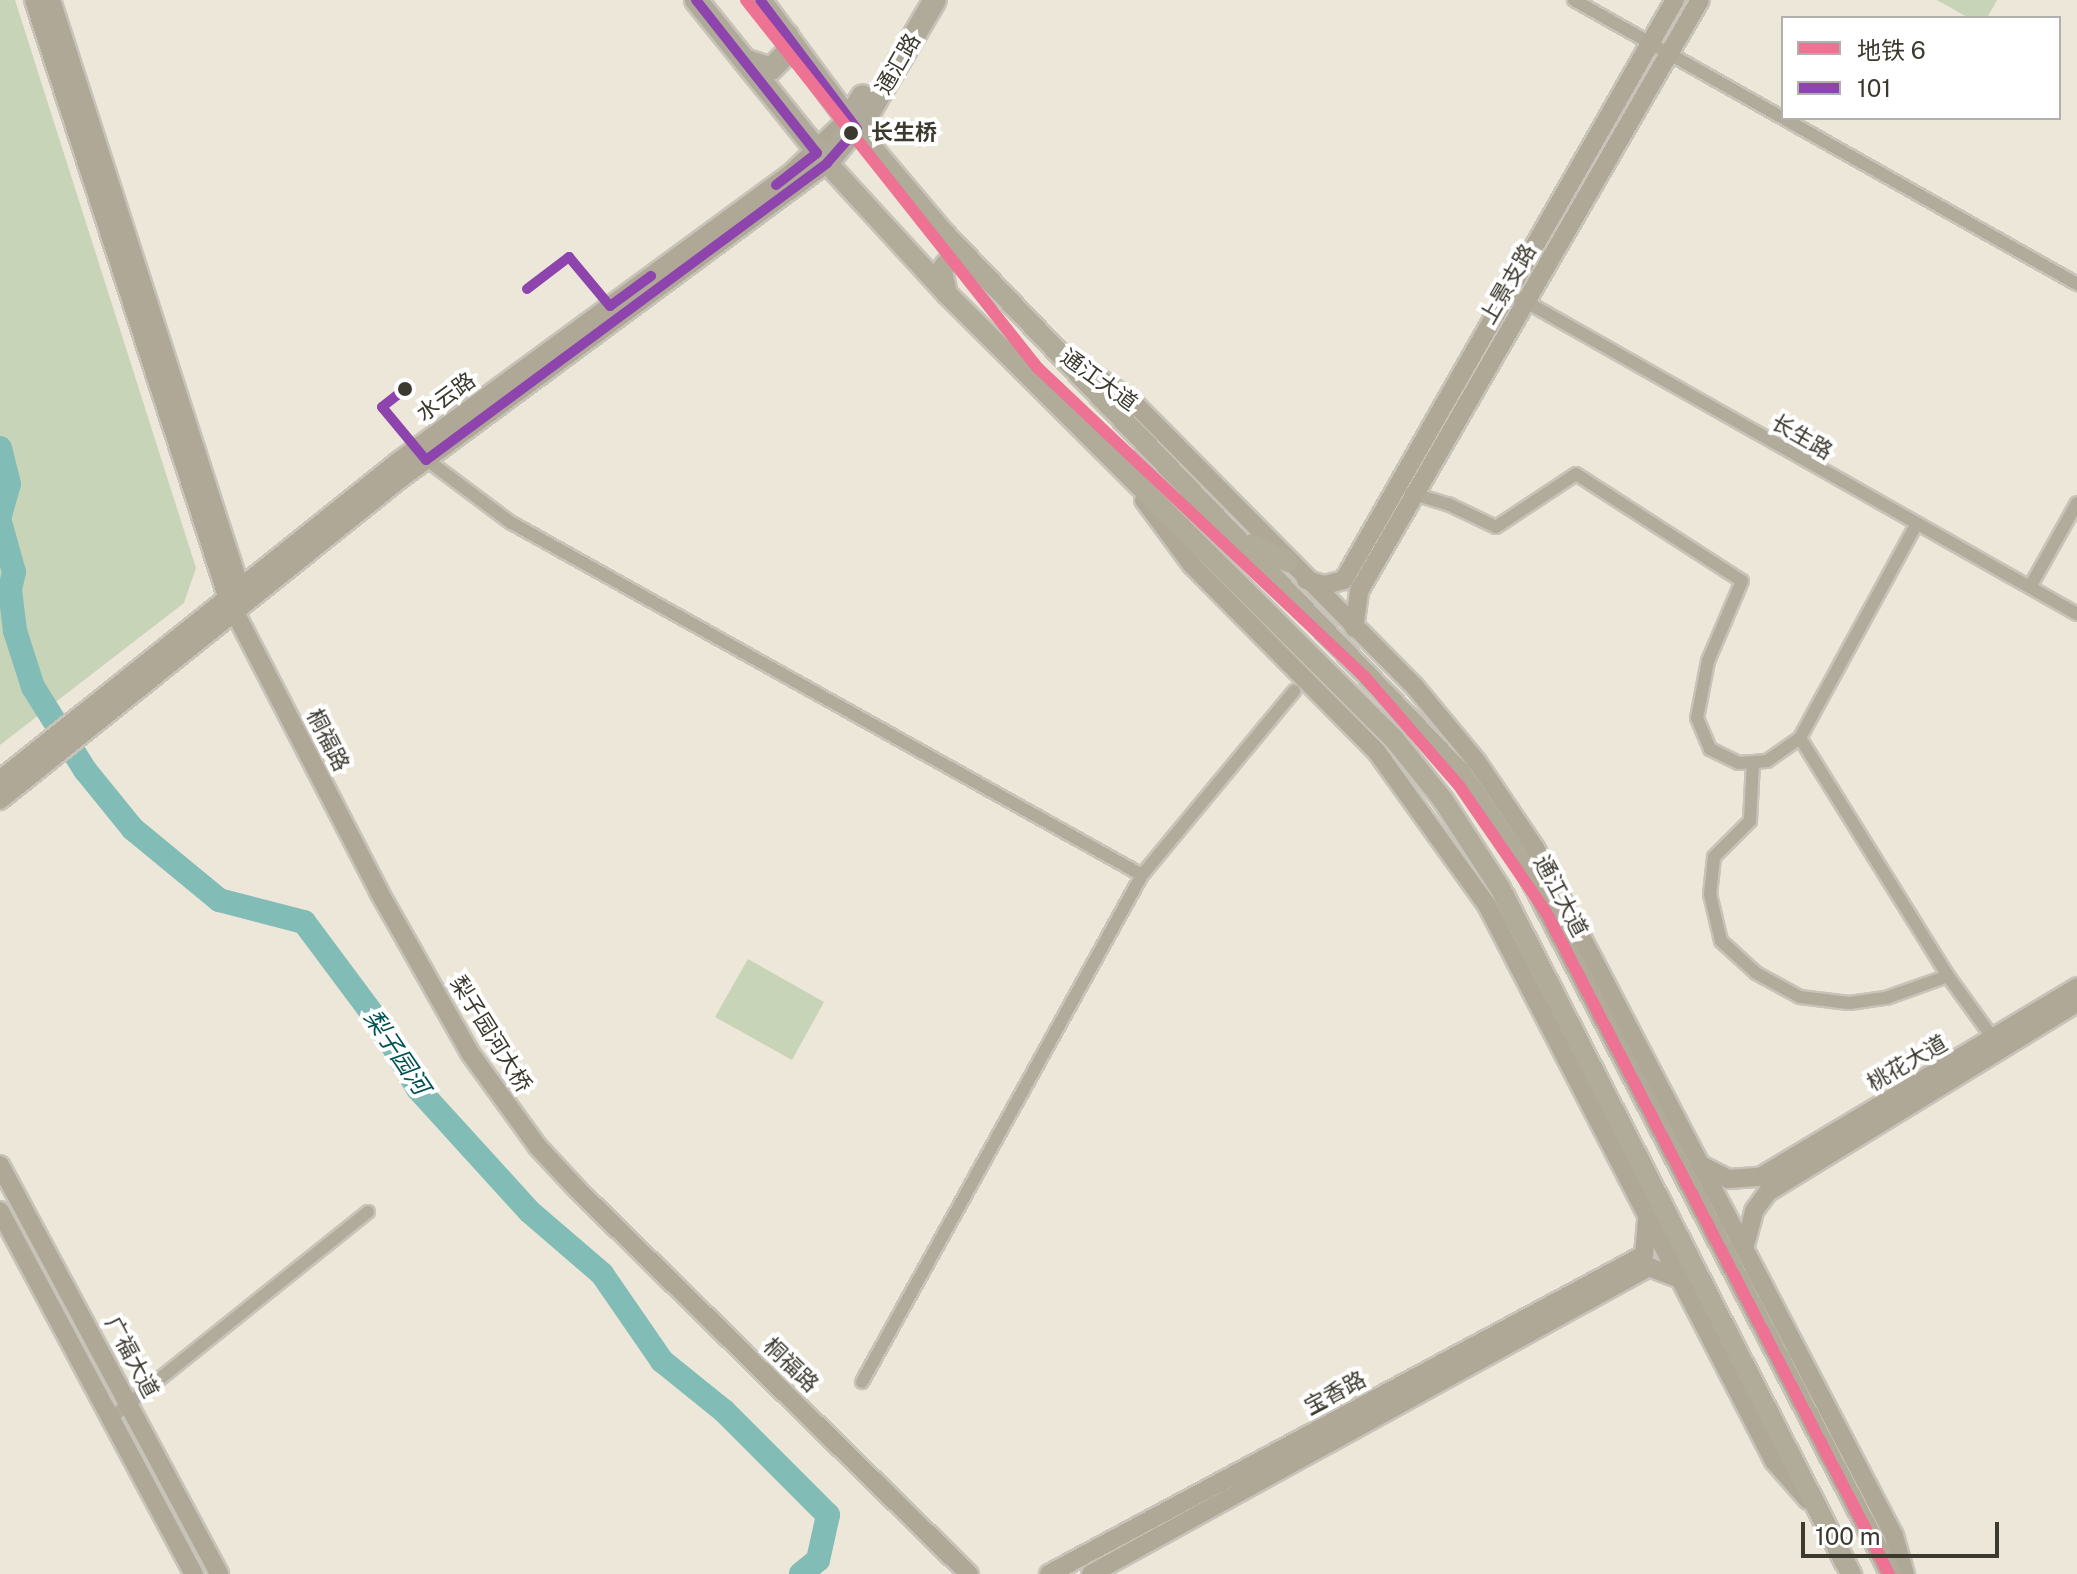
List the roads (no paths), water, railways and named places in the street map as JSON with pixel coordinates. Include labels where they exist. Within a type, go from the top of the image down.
[{"type":"highway","name":"通江大道","points":[[696,0],[822,158]]},
{"type":"highway","name":"通江大道","points":[[760,0],[852,124]]},
{"type":"highway","name":"通汇路","points":[[852,124],[920,0]]},
{"type":"highway","name":"通汇路","points":[[822,158],[852,124],[935,0]]},
{"type":"highway","points":[[743,60],[771,69],[789,51],[787,35]]},
{"type":"main road","name":"通江大道","points":[[852,124],[972,263],[1443,752],[1522,862],[1891,1574]]},
{"type":"main road","name":"通江大道","points":[[822,158],[947,294],[1394,739],[1443,800],[1500,888],[1829,1524],[1851,1574]]},
{"type":"main road","points":[[947,294],[942,270],[946,264],[953,259],[972,263]]},
{"type":"main road","points":[[1239,538],[1288,562]]},
{"type":"street","points":[[34,0],[235,599]]},
{"type":"street","points":[[51,0],[235,599]]},
{"type":"street","points":[[1574,0],[1781,117]]},
{"type":"street","name":"上景支路","points":[[1406,492],[1509,292],[1675,0]]},
{"type":"street","name":"上景支路","points":[[1352,586],[1406,492],[1526,302],[1700,0]]},
{"type":"street","points":[[1786,120],[2077,284]]},
{"type":"street","name":"水云路","points":[[0,800],[23,771],[235,599],[420,455],[822,158]]},
{"type":"street","name":"长生路","points":[[1509,292],[2077,614]]},
{"type":"street","name":"通江大道","points":[[1047,342],[1131,400],[1415,687],[1477,762],[1535,848],[1703,1166],[1894,1536],[1905,1574]]},
{"type":"street","points":[[420,455],[510,522],[1142,875]]},
{"type":"street","name":"通江大道","points":[[1122,468],[1192,565],[1319,697],[1377,752],[1487,905],[1774,1461],[1829,1524]]},
{"type":"street","points":[[1406,492],[1496,527],[1576,474],[1742,581],[1708,661],[1697,718],[1710,749],[1739,763],[1767,761],[1800,738],[1916,525]]},
{"type":"street","points":[[2030,587],[2077,503]]},
{"type":"street","points":[[1306,580],[1325,585],[1352,586],[1354,628]]},
{"type":"street","name":"桐福路","points":[[235,599],[379,892]]},
{"type":"street","points":[[1282,658],[1294,691]]},
{"type":"street","points":[[862,1382],[1142,875],[1294,691]]},
{"type":"street","points":[[1294,691],[1319,697]]},
{"type":"street","points":[[1800,738],[1948,976],[1997,1045]]},
{"type":"street","points":[[1753,762],[1750,821],[1714,857],[1710,894],[1721,941],[1756,973],[1800,997],[1849,1003],[1886,998],[1948,976]]},
{"type":"street","name":"水云路","points":[[0,780],[23,771]]},
{"type":"street","name":"梨子园河大桥","points":[[379,892],[493,1088],[578,1190]]},
{"type":"street","name":"桃花大道","points":[[1997,1045],[2077,987]]},
{"type":"street","name":"桃花大道","points":[[1764,1184],[1997,1045],[2077,1003]]},
{"type":"street","name":"广福大道","points":[[0,1165],[219,1574]]},
{"type":"street","points":[[1703,1166],[1728,1179],[1764,1184],[1744,1249]]},
{"type":"street","name":"桐福路","points":[[578,1190],[969,1574]]},
{"type":"street","name":"广福大道","points":[[0,1211],[194,1574]]},
{"type":"street","points":[[112,1417],[368,1212]]},
{"type":"street","points":[[1647,1213],[1646,1261],[1681,1279]]},
{"type":"street","name":"宝香路","points":[[1049,1574],[1646,1261]]},
{"type":"street","name":"宝香路","points":[[1091,1574],[1646,1261]]},
{"type":"waterway","name":"梨子园河","points":[[0,448],[9,484],[0,516]]},
{"type":"waterway","name":"梨子园河","points":[[0,522],[14,572],[10,590],[15,631],[33,687],[85,770],[133,829],[219,900],[304,922],[380,1024],[418,1089],[530,1212],[602,1274],[662,1361],[724,1411],[828,1515],[818,1560],[801,1574]]},
{"type":"metro line","name":"6","points":[[746,0],[1038,368],[1364,676],[1460,787],[1546,912],[1889,1574]]},
{"type":"place","name":"长生桥","points":[[851,133]]}]
